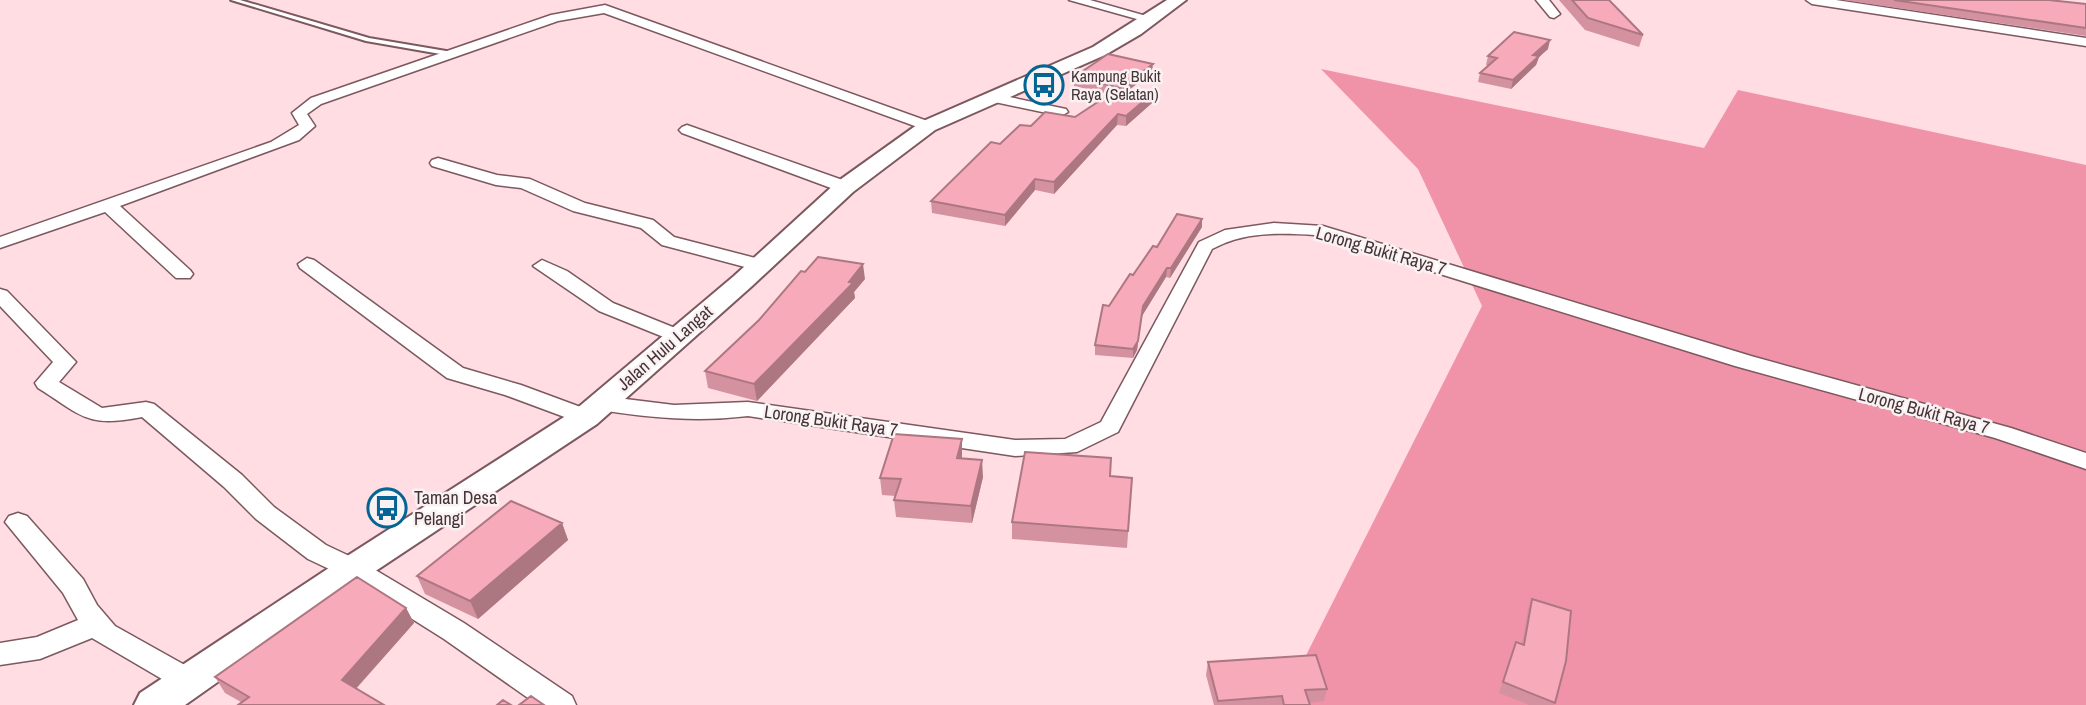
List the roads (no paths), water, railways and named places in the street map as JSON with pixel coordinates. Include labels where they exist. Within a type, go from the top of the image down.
[{"type":"main road","name":"Jalan Hulu Langat","points":[[154,705],[353,569],[594,410],[845,187],[928,126],[995,99],[1099,51],[1178,0]]},
{"type":"street","points":[[0,243],[277,145],[304,131],[307,126],[299,113],[307,105],[555,18],[605,9],[618,0]]},
{"type":"street","points":[[1075,0],[1151,19]]},
{"type":"street","points":[[1542,0],[1554,13]]},
{"type":"street","points":[[1812,0],[2086,42]]},
{"type":"street","points":[[605,9],[928,126]]},
{"type":"street","points":[[995,99],[1061,113]]},
{"type":"street","points":[[687,130],[845,187]]},
{"type":"street","points":[[438,163],[496,180],[524,183],[579,206],[647,224],[668,241],[760,265]]},
{"type":"street","points":[[107,204],[183,274]]},
{"type":"street","name":"Lorong Bukit Raya 7","points":[[307,264],[455,373],[594,410],[712,414],[748,409],[1015,448],[1069,447],[1110,427],[1205,246],[1221,236],[1280,228],[1317,230],[1743,361],[2003,433],[2086,461]]},
{"type":"street","points":[[542,266],[562,274],[583,294],[609,309],[678,337]]},
{"type":"street","points":[[0,295],[65,362],[46,383],[97,415],[111,416],[146,409],[275,521],[317,552],[353,569],[454,631],[561,705]]},
{"type":"street","points":[[18,522],[73,586],[87,612],[105,634],[189,681]]},
{"type":"street","points":[[0,654],[40,649],[97,624]]},
{"type":"lane","points":[[234,0],[368,40],[452,54]]},
{"type":"place","name":"Kampung Bukit Raya (Selatan)","points":[[1044,85]]},
{"type":"place","name":"Taman Desa Pelangi","points":[[387,508]]}]
